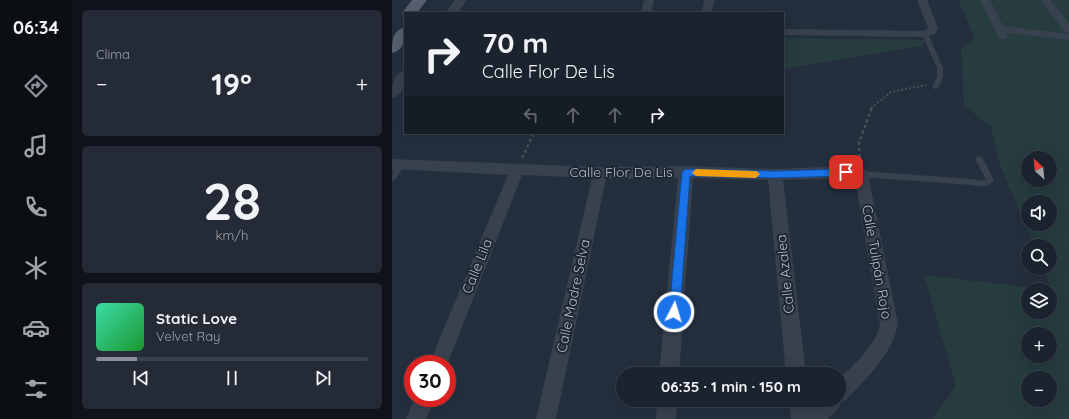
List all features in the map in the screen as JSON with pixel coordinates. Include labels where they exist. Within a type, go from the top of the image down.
[{"type":"main road","points":[[410,12],[420,0]]},
{"type":"main road","points":[[422,12],[431,0]]},
{"type":"main road","points":[[392,33],[404,19]]},
{"type":"main road","points":[[392,48],[404,33]]},
{"type":"street","points":[[452,12],[461,0]]},
{"type":"street","points":[[646,12],[649,0]]},
{"type":"street","points":[[707,12],[709,0]]},
{"type":"street","points":[[784,32],[929,31],[922,0]]},
{"type":"street","points":[[985,0],[1004,40]]},
{"type":"street","points":[[1045,0],[1069,30]]},
{"type":"street","points":[[1000,29],[1069,38]]},
{"type":"street","points":[[392,93],[404,76]]},
{"type":"street","name":"Calle Flor De Lis","points":[[397,164],[600,173],[686,172],[775,175],[846,172],[862,180]]},
{"type":"street","name":"Calle Lila","points":[[442,355],[516,169]]},
{"type":"street","points":[[671,367],[686,172]]},
{"type":"street","name":"Calle Madre Selva","points":[[546,419],[600,173]]},
{"type":"street","name":"Calle Azalea","points":[[775,175],[795,367]]},
{"type":"street","name":"Calle Tulipán Rojo","points":[[846,385],[881,347],[887,336],[889,324],[862,180]]},
{"type":"street","points":[[416,419],[421,407]]},
{"type":"street","points":[[666,419],[667,407]]},
{"type":"street","points":[[800,407],[801,419]]},
{"type":"street","points":[[815,419],[826,407]]},
{"type":"lane","points":[[929,31],[940,68],[940,78],[935,87]]},
{"type":"lane","points":[[862,180],[972,182],[983,184],[990,180],[979,158]]},
{"type":"lane","points":[[392,178],[397,164]]},
{"type":"path","points":[[862,180],[859,143],[872,106],[891,92],[932,84],[940,78]]},
{"type":"path","points":[[516,169],[534,134]]},
{"type":"green space","points":[[958,0],[1069,0],[1069,419],[932,419],[956,386],[924,275],[1021,286],[1021,319],[1057,319],[1057,283],[1049,283],[1046,275],[1057,275],[1057,239],[1031,239],[1028,231],[1057,231],[1057,195],[1021,195],[1021,215],[999,162],[991,127],[964,105],[961,49],[975,38]]},
{"type":"green space","points":[[784,38],[924,40],[923,46],[784,69]]},
{"type":"slow traffic","points":[[696,173],[756,174]]},
{"type":"route","points":[[674,312],[686,172],[775,175],[846,172]]}]
